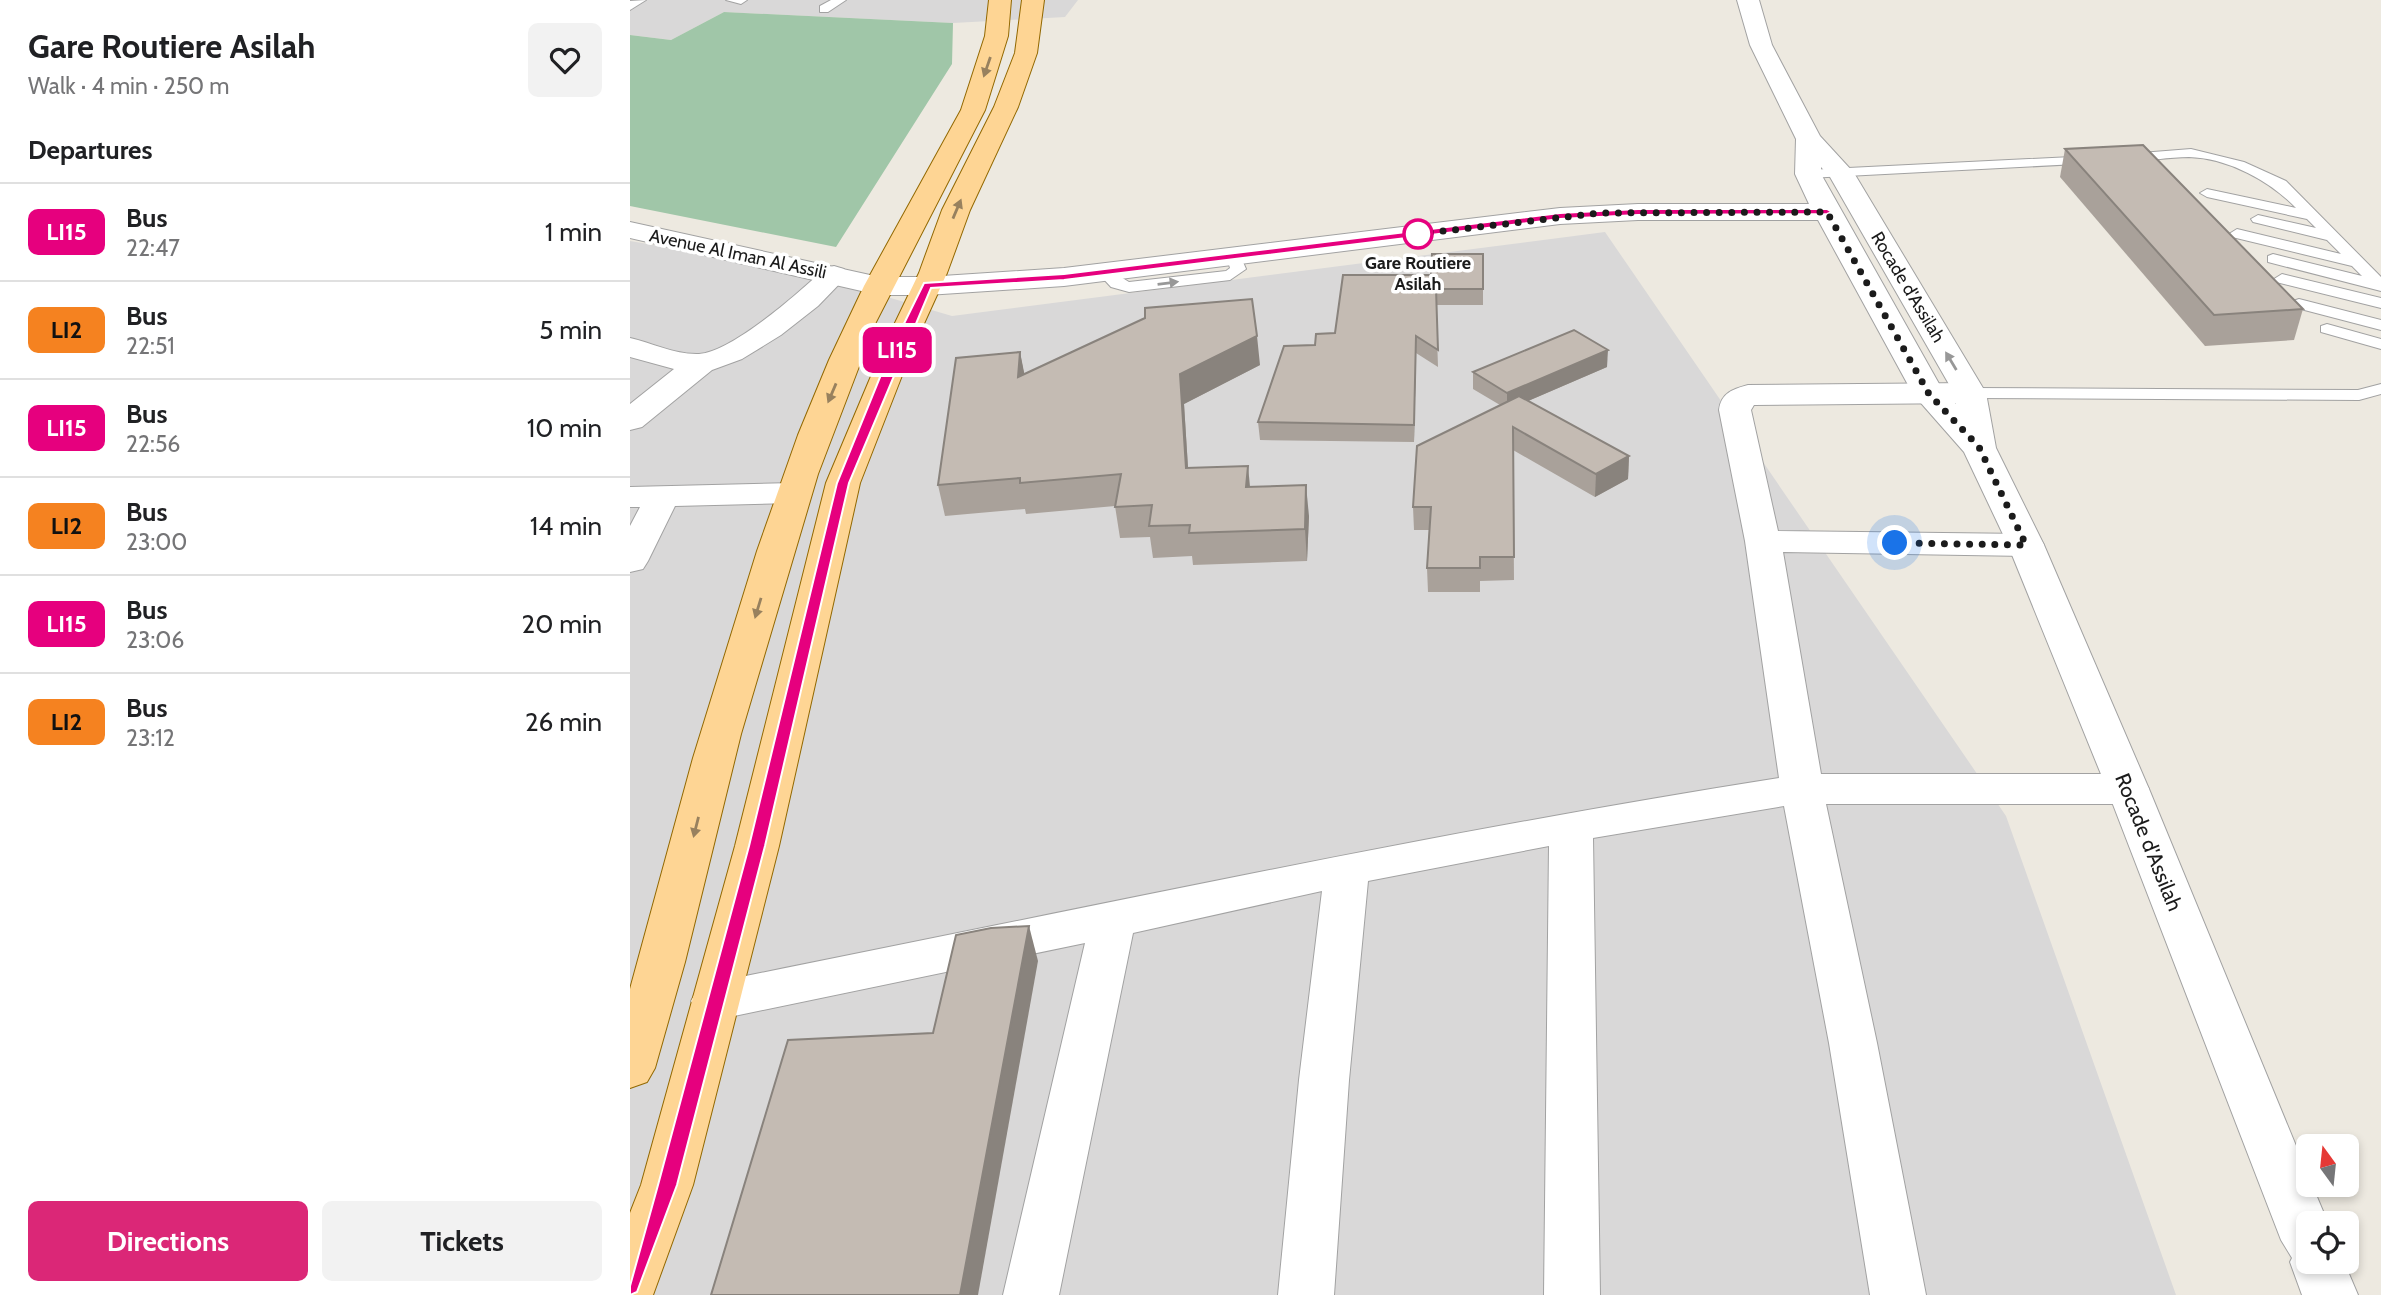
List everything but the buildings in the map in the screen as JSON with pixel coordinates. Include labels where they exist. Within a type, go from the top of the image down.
[{"type":"main road","points":[[630,1068],[655,994],[708,780],[793,493],[828,401],[861,278],[953,150],[978,94],[991,55],[1000,0]]},
{"type":"main road","points":[[630,1286],[667,1185],[757,846],[843,483],[956,211],[1006,107],[1022,64],[1033,0]]},
{"type":"street","name":"Rocade d'Assilah","points":[[1748,0],[1761,45],[1809,139],[1841,173],[1970,393],[1979,447],[2026,545],[2128,789],[2296,1211]]},
{"type":"street","name":"Rocade d'Assilah","points":[[1809,139],[1819,195],[1929,394],[1979,447]]},
{"type":"street","points":[[930,279],[1607,201],[1819,195]]},
{"type":"street","points":[[930,279],[1106,272],[1587,214],[1819,195]]},
{"type":"street","name":"Avenue Al Iman Al Assili","points":[[630,230],[861,278],[930,279]]},
{"type":"street","points":[[634,352],[701,363],[724,357],[812,297],[861,278]]},
{"type":"street","points":[[630,420],[701,363]]},
{"type":"street","points":[[1898,1295],[1853,1042],[1802,789],[1763,541],[1735,410],[1736,401],[1748,395],[1970,393]]},
{"type":"street","points":[[630,561],[647,497],[793,493]]},
{"type":"street","points":[[1763,541],[2026,545]]},
{"type":"street","points":[[715,1001],[1347,869],[1571,826],[1802,789],[2128,789]]},
{"type":"street","points":[[1571,826],[1569,1022],[1572,1295]]},
{"type":"street","points":[[1306,1295],[1324,1080],[1347,869]]},
{"type":"street","points":[[1031,1295],[1113,920]]},
{"type":"street","points":[[2322,1274],[2330,1295]]},
{"type":"lane","points":[[630,6],[640,0]]},
{"type":"lane","points":[[732,0],[741,0]]},
{"type":"lane","points":[[824,9],[840,0]]},
{"type":"lane","points":[[1819,195],[1841,173],[2192,153],[2239,165],[2281,184],[2381,286]]},
{"type":"lane","points":[[2198,177],[2297,201]]},
{"type":"lane","points":[[2207,193],[2312,216]]},
{"type":"lane","points":[[2229,212],[2332,236]]},
{"type":"lane","points":[[2236,234],[2357,262]]},
{"type":"lane","points":[[2273,259],[2381,286]]},
{"type":"lane","points":[[2282,279],[2381,303]]},
{"type":"lane","points":[[2299,304],[2381,325]]},
{"type":"lane","points":[[2327,329],[2381,344]]},
{"type":"lane","points":[[1970,393],[2359,395],[2381,388]]},
{"type":"shaded area","points":[[630,0],[1078,0],[1065,17],[953,23],[724,12],[671,40],[630,35]]},
{"type":"shaded area","points":[[1605,232],[2006,816],[2176,1295],[630,1295],[630,241],[785,267],[952,316]]},
{"type":"green space","points":[[724,12],[953,23],[952,64],[836,247],[630,206],[630,35],[671,40]]},
{"type":"bus line","name":"LI15","points":[[630,1286],[667,1185],[757,846],[820,569],[843,483],[897,350],[927,286],[1064,277],[1560,216],[1638,212],[1827,212]]},
{"type":"place","name":"Gare Routiere Asilah","points":[[1418,234]]},
{"type":"route","points":[[1418,234],[1600,213],[1827,212],[1929,394],[1979,447],[2026,545],[1895,543]]}]
